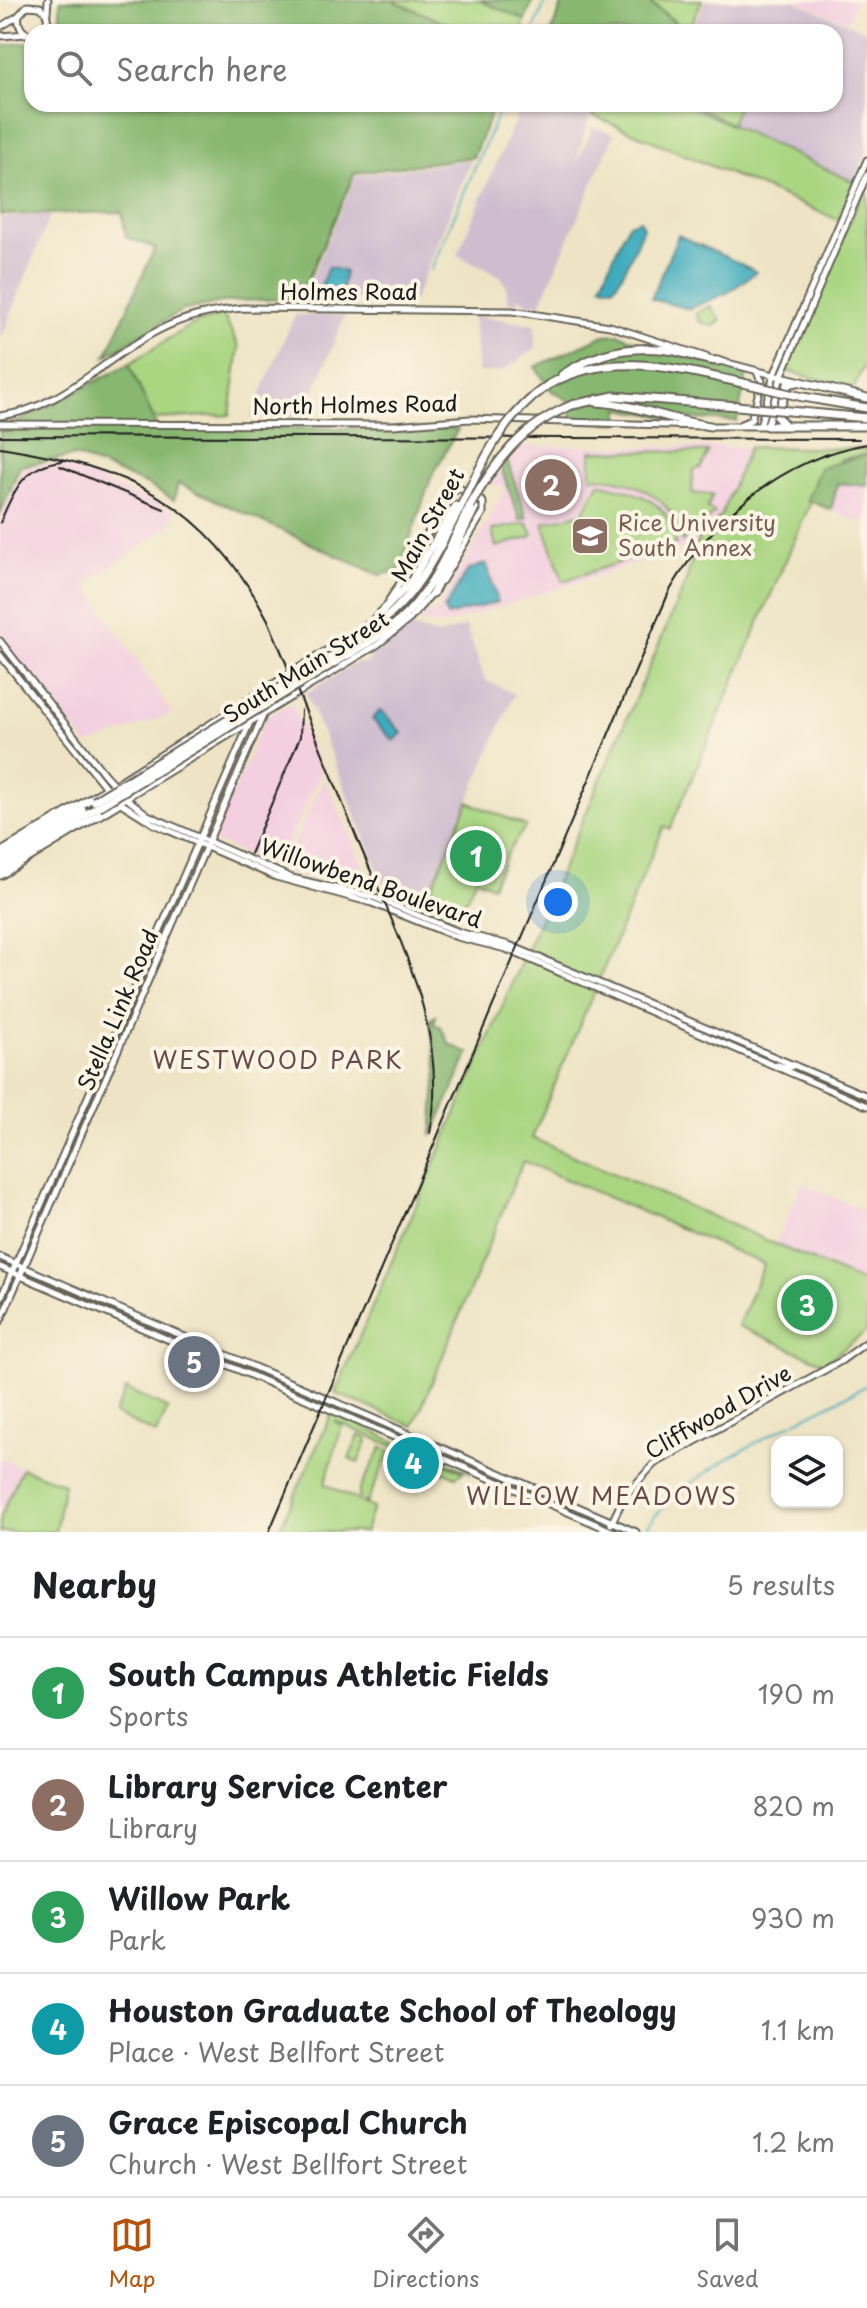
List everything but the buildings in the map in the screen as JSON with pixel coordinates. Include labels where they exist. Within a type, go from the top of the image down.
[{"type":"highway","points":[[551,384],[578,365],[623,350],[673,351],[718,361]]},
{"type":"highway","name":"Main Street","points":[[467,504],[478,471],[509,419],[551,384],[594,367],[633,363],[867,408]]},
{"type":"highway","points":[[777,376],[867,398]]},
{"type":"highway","points":[[786,426],[777,417],[783,393],[788,384],[799,382]]},
{"type":"highway","name":"Main Street","points":[[0,867],[335,659],[383,623],[414,592],[467,504],[496,463],[530,428],[575,404],[614,396],[867,418]]},
{"type":"highway","points":[[575,404],[623,405],[673,421],[710,426]]},
{"type":"highway","points":[[763,426],[867,426]]},
{"type":"highway","points":[[433,593],[467,504]]},
{"type":"highway","points":[[373,621],[410,583],[467,504]]},
{"type":"highway","points":[[0,875],[98,804],[110,786]]},
{"type":"highway","points":[[0,853],[98,804],[123,800]]},
{"type":"highway","name":"Main Street","points":[[0,860],[98,804]]},
{"type":"main road","points":[[48,0],[48,24]]},
{"type":"main road","points":[[0,27],[34,2],[47,14]]},
{"type":"main road","points":[[19,15],[20,28],[24,31]]},
{"type":"main road","points":[[0,36],[24,35]]},
{"type":"main road","points":[[710,426],[763,426],[777,376],[861,182],[867,160]]},
{"type":"main road","points":[[861,182],[867,175]]},
{"type":"main road","name":"Holmes Road","points":[[0,416],[40,405],[158,330],[207,312],[243,308],[512,311],[610,326],[718,361]]},
{"type":"main road","points":[[718,361],[777,376]]},
{"type":"main road","points":[[737,425],[752,418],[762,381],[758,372],[750,369]]},
{"type":"main road","name":"North Holmes Road","points":[[0,424],[394,425],[470,419],[600,426],[710,426]]},
{"type":"main road","name":"South Main Street","points":[[110,786],[373,621],[406,577],[445,497],[459,488],[483,502],[483,513],[433,593],[395,633],[123,800]]},
{"type":"main road","name":"Willowbend Boulevard","points":[[0,641],[51,713]]},
{"type":"main road","name":"Willowbend Boulevard","points":[[0,655],[110,786],[123,800],[155,822],[277,875],[374,900],[452,932],[627,992],[867,1096]]},
{"type":"main road","points":[[22,683],[28,678]]},
{"type":"main road","points":[[274,685],[283,699]]},
{"type":"main road","name":"Stella Link Road","points":[[0,1300],[265,690]]},
{"type":"main road","name":"Stella Link Road","points":[[0,1322],[265,710]]},
{"type":"main road","points":[[224,736],[234,737],[240,745]]},
{"type":"main road","points":[[230,769],[238,773]]},
{"type":"main road","points":[[128,775],[126,783],[131,790],[139,790]]},
{"type":"main road","name":"Willowbend Boulevard","points":[[575,976],[680,1026],[867,1106]]},
{"type":"main road","points":[[600,990],[622,996],[627,992]]},
{"type":"main road","points":[[680,1026],[683,1017]]},
{"type":"main road","points":[[737,1050],[741,1042]]},
{"type":"main road","points":[[760,1060],[789,1068],[795,1065]]},
{"type":"main road","points":[[791,1074],[799,1072],[823,1077]]},
{"type":"main road","points":[[850,1099],[853,1090]]},
{"type":"main road","points":[[0,1257],[60,1289]]},
{"type":"main road","points":[[0,1267],[60,1289],[634,1531]]},
{"type":"main road","name":"Cliffwood Drive","points":[[610,1531],[624,1497],[654,1464],[841,1361],[867,1342]]},
{"type":"main road","points":[[254,1372],[610,1531]]},
{"type":"main road","points":[[411,1444],[414,1437]]},
{"type":"main road","points":[[549,1504],[552,1497]]},
{"type":"shaded area","points":[[705,0],[792,0],[867,32],[867,151],[854,182],[702,112],[843,112],[843,24],[694,24]]},
{"type":"shaded area","points":[[794,0],[856,0],[847,22]]},
{"type":"shaded area","points":[[519,112],[590,114],[574,168],[593,127],[614,134],[540,305],[534,302],[532,307],[519,298],[517,303],[508,302],[506,285],[500,276],[457,255]]},
{"type":"shaded area","points":[[471,160],[414,300],[303,298],[356,176]]},
{"type":"shaded area","points":[[50,215],[0,342],[0,218]]},
{"type":"shaded area","points":[[295,315],[345,315],[303,419],[250,418]]},
{"type":"shaded area","points":[[473,316],[535,324],[536,348],[501,372],[478,372]]},
{"type":"shaded area","name":"Rice University South Annex","points":[[518,446],[749,447],[721,516],[694,544],[441,626],[419,621],[419,617],[438,610],[507,486],[491,485]]},
{"type":"shaded area","points":[[867,454],[867,525],[807,500],[841,459]]},
{"type":"shaded area","points":[[59,463],[176,512],[170,526],[86,584],[172,714],[87,745],[0,636],[0,520],[22,468]]},
{"type":"shaded area","points":[[466,626],[485,680],[514,694],[421,912],[390,899],[306,693],[357,662],[364,664],[371,658],[370,654],[409,627],[438,635]]},
{"type":"shaded area","points":[[292,703],[321,771],[276,869],[213,840],[266,717]]},
{"type":"shaded area","points":[[324,778],[377,895],[282,870]]},
{"type":"shaded area","points":[[802,1183],[867,1212],[867,1284],[775,1244]]},
{"type":"shaded area","points":[[0,1458],[22,1468],[0,1518]]},
{"type":"green space","points":[[60,0],[392,0],[447,24],[59,24]]},
{"type":"green space","points":[[392,0],[479,0],[525,20],[524,24],[447,24]]},
{"type":"green space","points":[[479,0],[533,0],[525,20]]},
{"type":"green space","points":[[564,0],[646,0],[677,24],[554,24]]},
{"type":"green space","points":[[648,0],[702,0],[692,24],[678,24]]},
{"type":"green space","points":[[24,43],[24,112],[492,112],[473,157],[355,173],[300,298],[221,302],[181,311],[106,356],[155,248],[126,237],[122,212],[0,215],[0,47]]},
{"type":"green space","points":[[585,112],[702,112],[854,182],[838,220]]},
{"type":"green space","points":[[708,112],[736,112],[731,124]]},
{"type":"green space","points":[[867,181],[867,358],[854,388],[786,371]]},
{"type":"green space","points":[[710,306],[721,321],[714,326],[700,322],[696,313]]},
{"type":"green space","points":[[223,315],[239,347],[230,415],[153,419],[129,364],[191,325]]},
{"type":"green space","points":[[619,334],[661,351],[747,373],[737,421],[674,418],[620,409],[619,423],[573,421],[568,400],[552,391],[535,367],[604,335]]},
{"type":"green space","points":[[129,364],[157,427],[458,429],[431,478],[399,571],[379,575],[178,483],[174,500],[146,484],[76,456],[20,466],[0,514],[0,431]]},
{"type":"green space","points":[[749,447],[867,449],[867,454],[841,459],[807,500],[810,504],[670,829],[664,826],[532,1138],[867,1284],[867,1331],[824,1363],[738,1326],[764,1264],[523,1161],[414,1426],[335,1393],[685,584],[699,538],[721,516]]},
{"type":"green space","points":[[591,451],[708,452],[701,468],[693,470],[692,493],[713,495],[707,508],[715,513],[682,542],[671,513],[650,493],[623,482],[591,477]]},
{"type":"green space","points":[[867,454],[867,486],[838,483],[831,510],[807,500],[820,468]]},
{"type":"green space","points":[[507,460],[527,518],[520,520],[501,468]]},
{"type":"green space","points":[[599,483],[650,500],[667,517],[676,544],[563,581],[543,523],[583,513]]},
{"type":"green space","points":[[527,523],[533,534],[530,537],[496,547],[492,530]]},
{"type":"green space","points":[[468,802],[526,826],[509,850],[492,886],[476,878],[457,918],[425,904]]},
{"type":"green space","points":[[436,1016],[434,1024],[441,1027],[449,1044],[469,1053],[432,1136],[437,1069],[430,1019]]},
{"type":"green space","points":[[126,1389],[168,1409],[156,1434],[114,1414]]},
{"type":"green space","points":[[333,1411],[407,1448],[401,1453],[402,1450],[335,1421],[342,1426],[325,1484],[373,1508],[365,1532],[278,1532]]},
{"type":"green space","points":[[359,1435],[368,1439],[358,1463],[349,1459]]},
{"type":"green space","points":[[382,1447],[390,1451],[367,1503],[359,1497],[359,1490]]},
{"type":"green space","points":[[412,1447],[472,1473],[428,1456],[463,1472],[456,1477],[408,1456]]},
{"type":"green space","points":[[22,1468],[64,1484],[55,1532],[0,1532],[0,1518]]},
{"type":"water","points":[[640,220],[643,228],[617,284],[613,287],[601,285],[628,224]]},
{"type":"water","points":[[678,235],[756,272],[729,292],[689,309],[651,299]]},
{"type":"water","points":[[328,267],[345,272],[341,293],[321,294],[319,291]]},
{"type":"water","points":[[486,563],[498,602],[447,616],[444,609],[468,570]]},
{"type":"water","points":[[381,710],[402,733],[394,741],[372,719]]},
{"type":"waterway","points":[[536,24],[546,0]]},
{"type":"waterway","points":[[431,270],[499,112]]},
{"type":"waterway","points":[[644,1532],[684,1488],[713,1468],[867,1385]]},
{"type":"railway","points":[[0,436],[859,439]]},
{"type":"railway","points":[[269,1532],[669,592],[706,540],[752,496],[806,463],[836,451],[867,444]]},
{"type":"railway","points":[[0,447],[87,466],[124,479],[158,496],[189,518],[244,579],[268,620],[416,983],[433,1057],[434,1095],[430,1133]]},
{"type":"railway","points":[[0,523],[10,500],[30,473],[39,467],[63,461]]},
{"type":"railway","points":[[60,466],[164,509]]},
{"type":"railway","points":[[250,854],[300,737],[301,710]]},
{"type":"place","name":"Library Service Center","points":[[551,485]]},
{"type":"place","name":"Rice University South Annex","points":[[590,536]]},
{"type":"place","name":"South Campus Athletic Fields","points":[[476,856]]},
{"type":"place","name":"Willow Park","points":[[807,1305]]},
{"type":"place","name":"Grace Episcopal Church","points":[[194,1362]]},
{"type":"place","name":"Houston Graduate School of Theology","points":[[413,1463]]},
{"type":"district","name":"WESTWOOD PARK","points":[[278,1061]]},
{"type":"district","name":"WILLOW MEADOWS","points":[[602,1497]]}]
